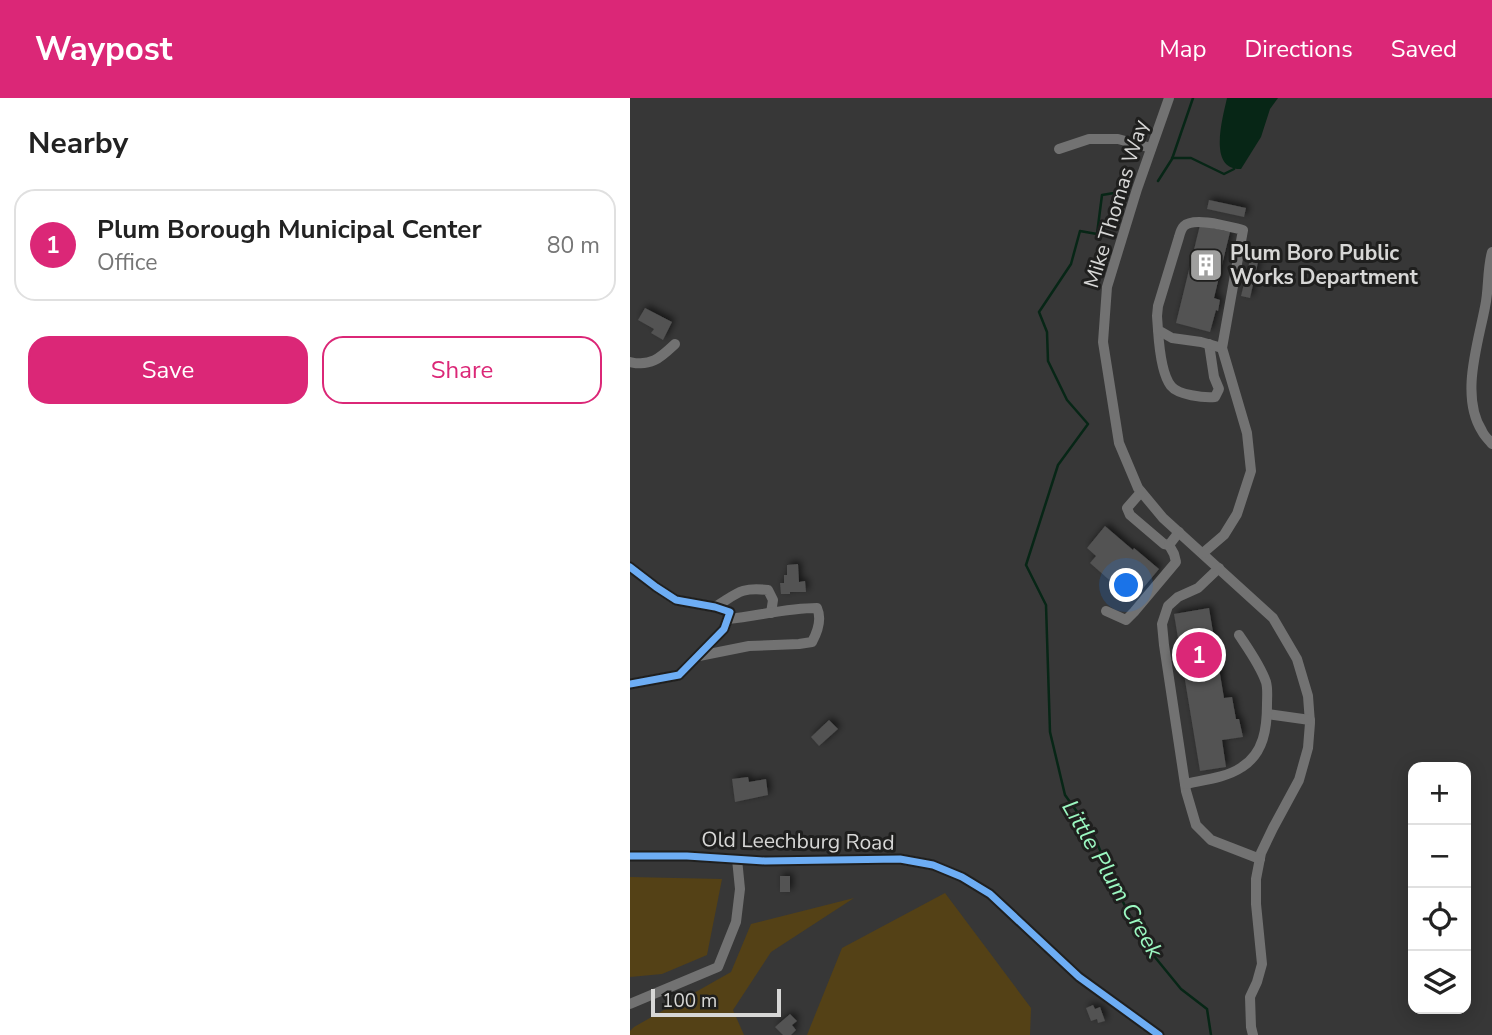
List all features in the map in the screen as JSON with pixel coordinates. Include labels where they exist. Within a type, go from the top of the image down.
[{"type":"street","name":"Mike Thomas Way","points":[[1169,98],[1107,287],[1103,342],[1119,443],[1141,492],[1163,518],[1273,618],[1297,659],[1308,696],[1308,748],[1299,780],[1273,828],[1260,859],[1256,879],[1262,964],[1250,997],[1253,1035]]},
{"type":"street","points":[[1059,149],[1089,139],[1118,139],[1151,148]]},
{"type":"street","points":[[1203,553],[1224,535],[1237,514],[1251,471],[1247,433],[1222,348],[1243,230],[1191,222],[1181,229],[1158,306],[1159,347],[1169,384],[1174,390],[1203,398],[1215,397],[1219,390],[1214,377],[1209,344]]},
{"type":"street","points":[[1492,252],[1486,303],[1472,374],[1475,414],[1481,430],[1492,444]]},
{"type":"street","points":[[1158,330],[1172,338],[1222,348]]},
{"type":"street","points":[[630,362],[641,365],[651,362],[660,358],[675,344]]},
{"type":"street","points":[[1141,492],[1127,508],[1130,515],[1164,544],[1169,545]]},
{"type":"street","points":[[1169,545],[1179,532]]},
{"type":"street","points":[[1107,611],[1126,620],[1134,612],[1176,562],[1169,545]]},
{"type":"street","points":[[630,567],[676,600],[730,612],[724,629],[679,675],[630,684]]},
{"type":"street","points":[[1219,568],[1198,588],[1178,597],[1168,606],[1162,624],[1185,784],[1196,825],[1211,840],[1260,859]]},
{"type":"street","points":[[715,607],[738,591],[768,590],[773,600],[771,613]]},
{"type":"street","points":[[698,657],[749,646],[812,642],[817,633],[820,615],[817,608],[800,608],[728,619]]},
{"type":"street","points":[[1185,784],[1219,777],[1240,769],[1251,761],[1264,739],[1267,685],[1258,663],[1239,635]]},
{"type":"street","points":[[1267,714],[1310,720]]},
{"type":"street","name":"Old Leechburg Road","points":[[630,856],[687,856],[765,861],[900,859],[933,865],[962,877],[990,894],[1079,977],[1159,1035]]},
{"type":"street","points":[[630,1004],[718,967],[736,922],[740,889],[737,859]]},
{"type":"shaded area","points":[[1227,98],[1278,98],[1270,109],[1261,137],[1241,169],[1230,167],[1221,152],[1221,129]]},
{"type":"shaded area","points":[[630,877],[722,879],[707,955],[662,974],[630,977]]},
{"type":"shaded area","points":[[945,893],[1031,1008],[1030,1035],[807,1035],[842,948]]},
{"type":"shaded area","points":[[854,898],[771,952],[733,1010],[744,1035],[630,1035],[634,1027],[731,972],[751,924]]},
{"type":"building","points":[[1209,200],[1246,208],[1244,217],[1207,209]]},
{"type":"building","name":"Plum Boro Public Works Department","points":[[1200,225],[1230,232],[1214,298],[1220,300],[1218,311],[1216,310],[1210,332],[1176,323]]},
{"type":"building","points":[[1250,260],[1258,262],[1250,298],[1241,296]]},
{"type":"building","points":[[645,308],[672,322],[663,340],[651,333],[654,329],[638,320]]},
{"type":"building","points":[[1105,526],[1159,569],[1139,593],[1130,586],[1124,593],[1090,563],[1096,556],[1087,548]]},
{"type":"building","points":[[798,564],[799,582],[805,581],[806,592],[781,594],[780,583],[784,583],[787,565]]},
{"type":"building","points":[[1209,608],[1224,698],[1232,697],[1243,737],[1222,740],[1226,767],[1200,771],[1174,614]]},
{"type":"building","points":[[829,720],[838,729],[819,746],[811,737]]},
{"type":"building","points":[[748,777],[749,782],[766,779],[768,795],[735,802],[732,779]]},
{"type":"building","points":[[780,876],[790,876],[790,892],[780,892]]},
{"type":"building","points":[[1093,1005],[1095,1009],[1100,1007],[1105,1021],[1091,1021],[1086,1008]]},
{"type":"building","points":[[790,1014],[797,1021],[792,1025],[796,1030],[791,1035],[783,1035],[775,1027]]},
{"type":"waterway","name":"Little Plum Creek","points":[[1158,181],[1172,159],[1193,98]]},
{"type":"waterway","points":[[1172,158],[1191,158],[1224,174],[1234,169]]},
{"type":"waterway","name":"Little Plum Creek","points":[[1114,193],[1102,195],[1097,234],[1080,231],[1071,264],[1039,312],[1047,332],[1048,361],[1067,400],[1088,424],[1058,465],[1026,565],[1046,605],[1050,732],[1065,795],[1093,834],[1145,945],[1181,989],[1207,1009],[1211,1035]]},
{"type":"cycle path","points":[[630,567],[676,600],[730,612],[724,629],[679,675],[630,684]]},
{"type":"cycle path","points":[[630,856],[687,856],[765,861],[900,859],[933,865],[962,877],[990,894],[1079,977],[1159,1035]]},
{"type":"place","name":"Plum Boro Public Works Department","points":[[1206,265]]},
{"type":"place","name":"Plum Borough Municipal Center","points":[[1199,655]]}]
